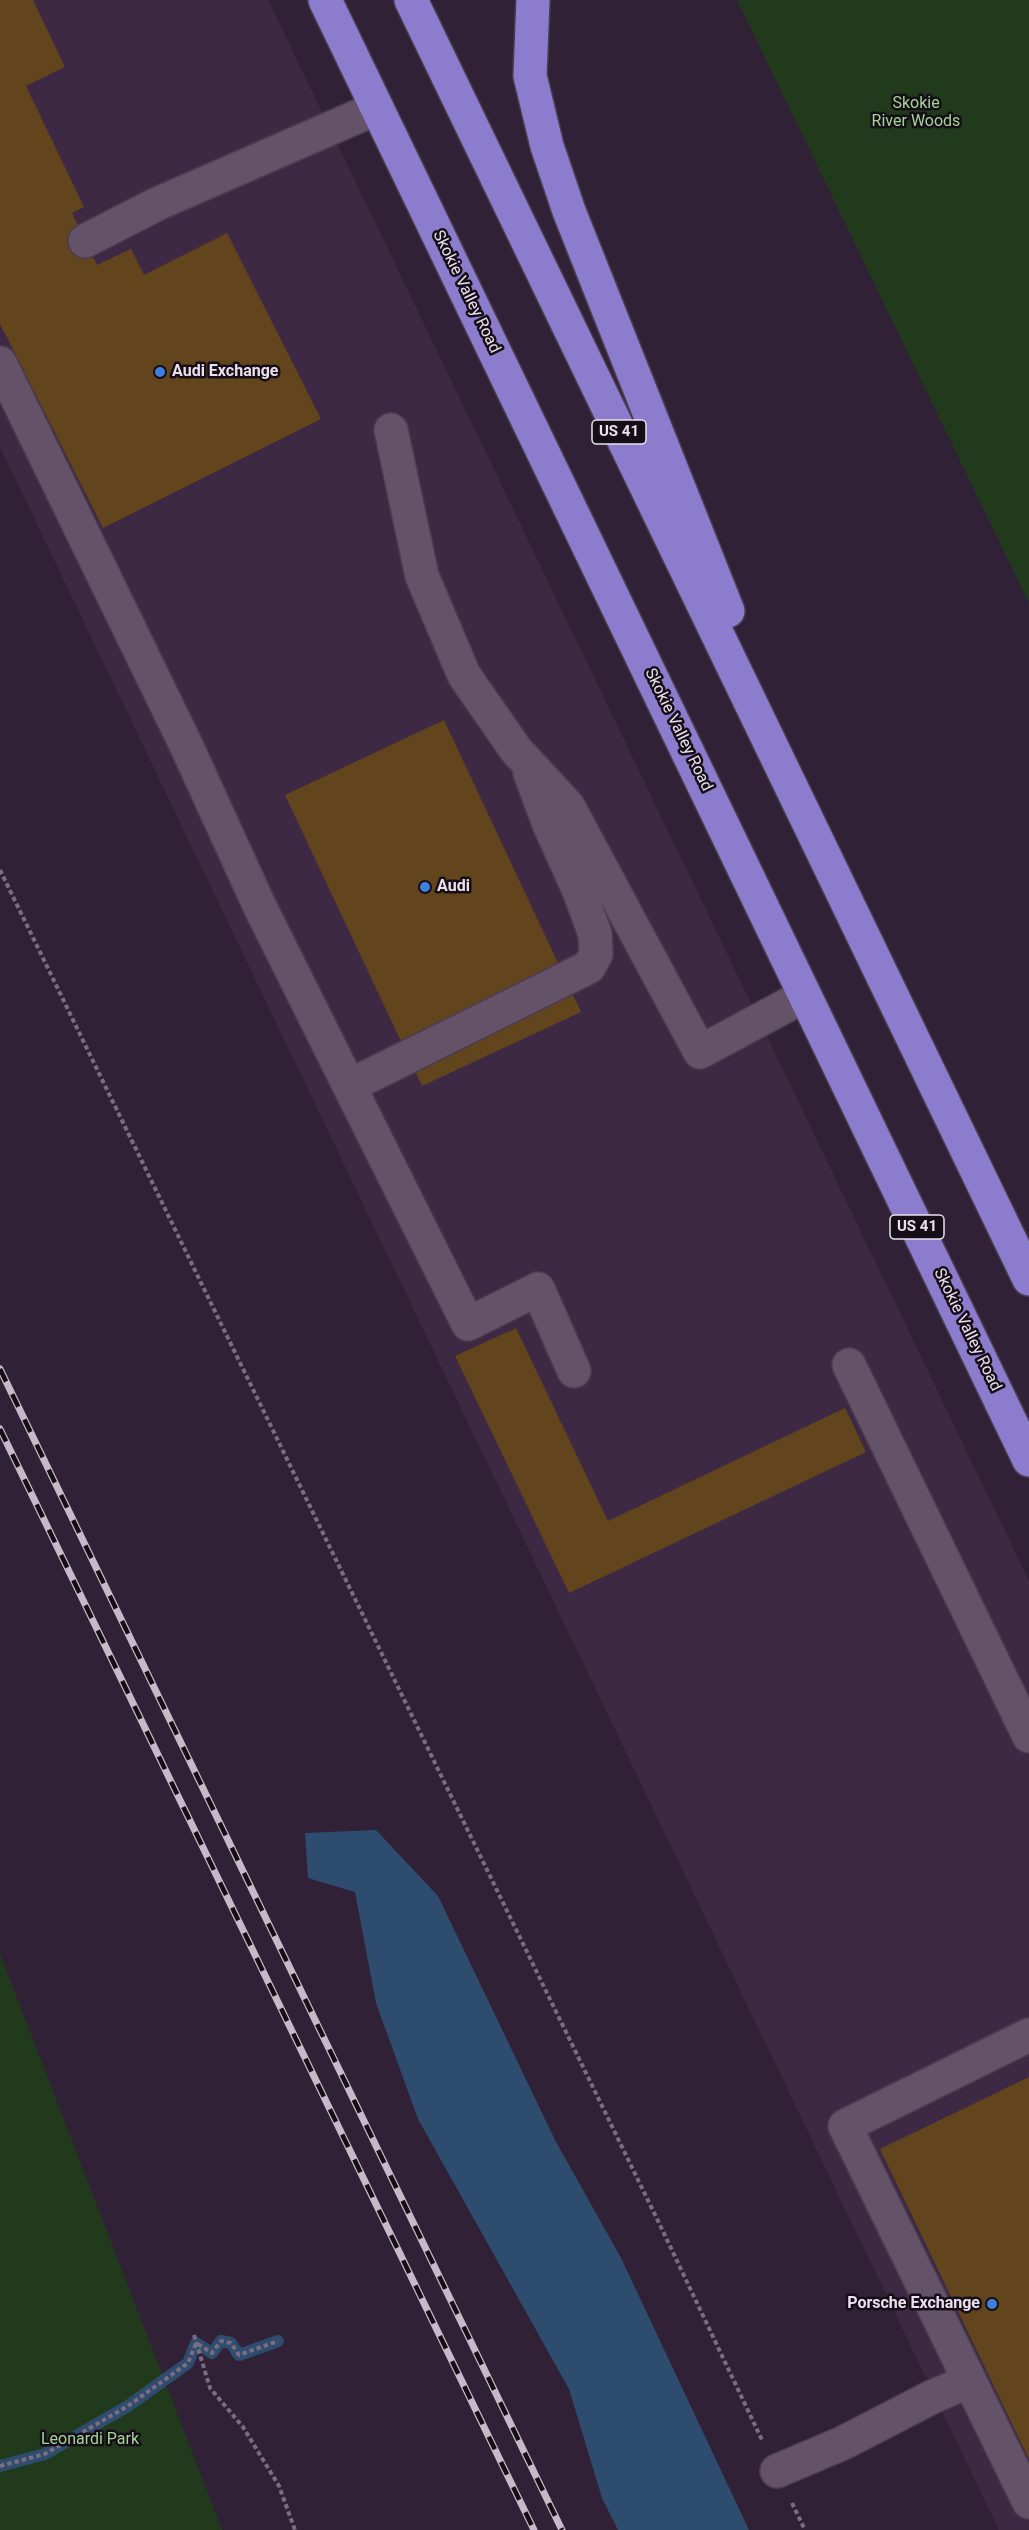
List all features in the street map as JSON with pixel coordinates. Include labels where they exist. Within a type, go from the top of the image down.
[{"type":"highway","name":"Skokie Valley Road","points":[[325,0],[1029,1460]]},
{"type":"highway","name":"US 41","points":[[411,0],[1029,1279]]},
{"type":"highway","points":[[533,0],[530,76],[547,146],[569,211],[828,864]]},
{"type":"lane","points":[[85,241],[157,204],[377,108]]},
{"type":"lane","points":[[0,363],[186,745],[260,907],[351,1085],[468,1324],[538,1289],[574,1371]]},
{"type":"lane","points":[[391,430],[422,576],[464,675],[525,760],[568,806],[700,1052],[804,996]]},
{"type":"lane","points":[[351,1085],[589,967],[596,954],[595,934],[580,893],[549,825],[525,760]]},
{"type":"lane","points":[[849,1365],[1029,1736]]},
{"type":"lane","points":[[1029,2035],[845,2126],[1029,2502]]},
{"type":"lane","points":[[777,2471],[843,2443],[932,2397],[969,2381]]},
{"type":"path","points":[[0,870],[660,2225],[805,2530]]},
{"type":"path","points":[[194,2336],[210,2388],[243,2427],[279,2486],[295,2530]]},
{"type":"path","points":[[196,2343],[212,2353],[221,2341],[231,2343],[239,2355],[278,2341]]},
{"type":"path","points":[[0,2466],[45,2454],[128,2406],[188,2363],[196,2343]]},
{"type":"shaded area","points":[[0,0],[268,0],[1029,1581],[1029,2530],[999,2530],[0,447]]},
{"type":"green space","name":"Skokie River Woods","points":[[737,0],[1029,0],[1029,603]]},
{"type":"green space","name":"Leonardi Park","points":[[0,1954],[222,2530],[0,2530]]},
{"type":"water","points":[[376,1830],[438,1896],[555,2140],[621,2258],[749,2530],[618,2530],[602,2498],[569,2389],[418,2119],[376,2003],[355,1892],[308,1878],[305,1833]]},
{"type":"building","name":"Audi Exchange","points":[[0,0],[33,0],[65,67],[26,86],[84,207],[72,213],[97,265],[131,249],[144,275],[227,233],[321,419],[103,528],[0,324]]},
{"type":"building","name":"Audi","points":[[444,720],[581,1012],[422,1086],[285,795]]},
{"type":"building","points":[[516,1328],[608,1521],[845,1408],[866,1452],[569,1593],[455,1356]]},
{"type":"building","name":"Porsche Exchange","points":[[1029,2077],[1029,2459],[880,2149]]},
{"type":"waterway","points":[[0,2466],[45,2454],[128,2406],[188,2363],[196,2343],[212,2353],[221,2341],[231,2343],[239,2355],[278,2341]]},
{"type":"railway","points":[[0,1369],[562,2530]]},
{"type":"railway","points":[[0,1429],[534,2530]]},
{"type":"place","name":"Audi Exchange","points":[[160,372]]},
{"type":"place","name":"Audi","points":[[425,887]]},
{"type":"place","name":"Porsche Exchange","points":[[992,2304]]}]
